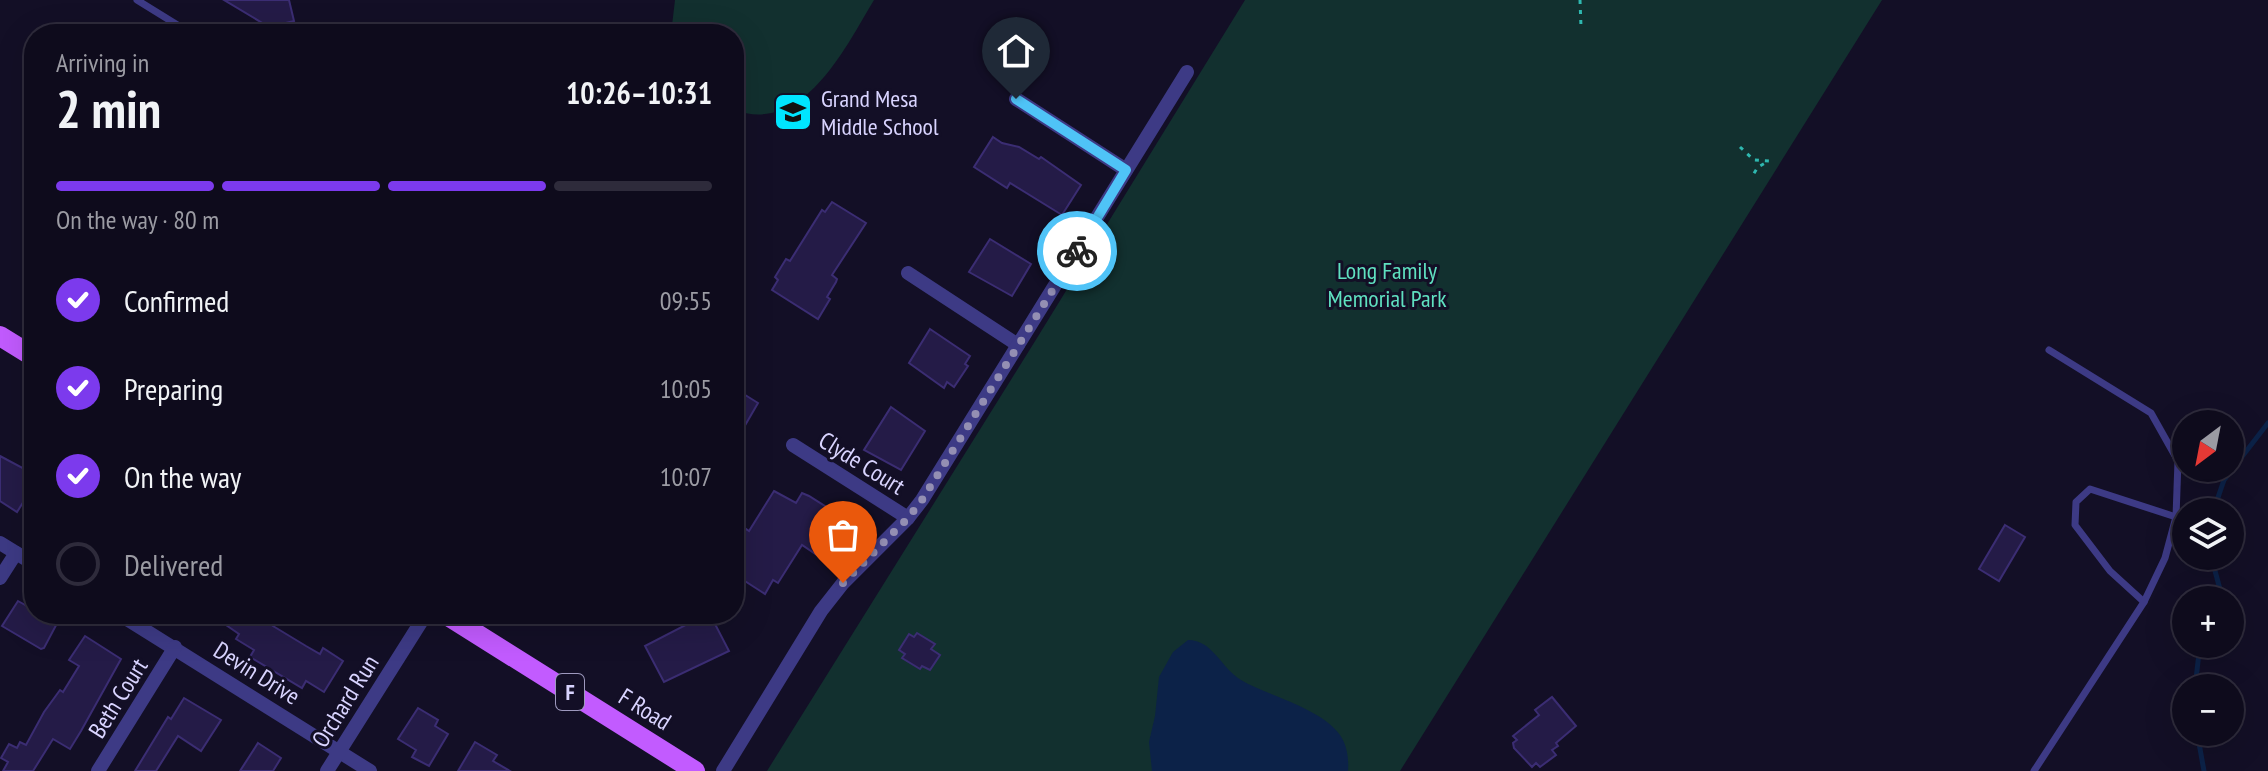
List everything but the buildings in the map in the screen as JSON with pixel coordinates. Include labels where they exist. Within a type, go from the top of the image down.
[{"type":"main road","points":[[0,336],[24,351]]},
{"type":"main road","name":"F Road","points":[[461,624],[695,771]]},
{"type":"street","points":[[723,771],[821,611],[843,583],[922,500],[1187,72]]},
{"type":"street","points":[[1016,99],[1126,170]]},
{"type":"street","points":[[908,273],[1018,345]]},
{"type":"street","name":"Clyde Court","points":[[793,445],[908,518]]},
{"type":"street","points":[[0,543],[24,558]]},
{"type":"street","points":[[0,578],[16,553]]},
{"type":"street","name":"Devin Drive","points":[[136,624],[370,771]]},
{"type":"street","name":"Orchard Run","points":[[327,771],[420,624]]},
{"type":"street","name":"Beth Court","points":[[98,771],[175,647]]},
{"type":"lane","points":[[137,0],[176,24]]},
{"type":"lane","points":[[2049,350],[2151,413],[2178,461],[2177,498]]},
{"type":"lane","points":[[2144,602],[2110,571],[2075,525],[2076,502],[2090,489],[2172,516]]},
{"type":"lane","points":[[2034,771],[2144,602],[2165,558],[2172,532]]},
{"type":"path","points":[[1580,0],[1581,27]]},
{"type":"path","points":[[1740,147],[1754,160],[1769,161],[1758,167],[1751,178]]},
{"type":"green space","points":[[675,0],[874,0],[850,41],[819,82],[801,99],[781,110],[759,114],[744,112],[744,24],[672,24]]},
{"type":"green space","name":"Long Family Memorial Park","points":[[1245,0],[1882,0],[1400,771],[767,771],[1037,338]]},
{"type":"water","points":[[1188,640],[1197,641],[1210,649],[1241,680],[1307,710],[1331,726],[1344,743],[1348,771],[1152,771],[1149,742],[1159,677],[1173,652]]},
{"type":"waterway","points":[[2218,498],[2224,480],[2268,423]]},
{"type":"waterway","points":[[2215,570],[2219,586]]},
{"type":"waterway","points":[[2197,674],[2198,658]]},
{"type":"waterway","points":[[2200,746],[2204,771]]},
{"type":"way so far","points":[[843,583],[922,500],[1077,251]]},
{"type":"place","name":"Grand Mesa Middle School","points":[[793,112]]},
{"type":"route","points":[[1016,99],[1126,170],[1077,251]]}]
